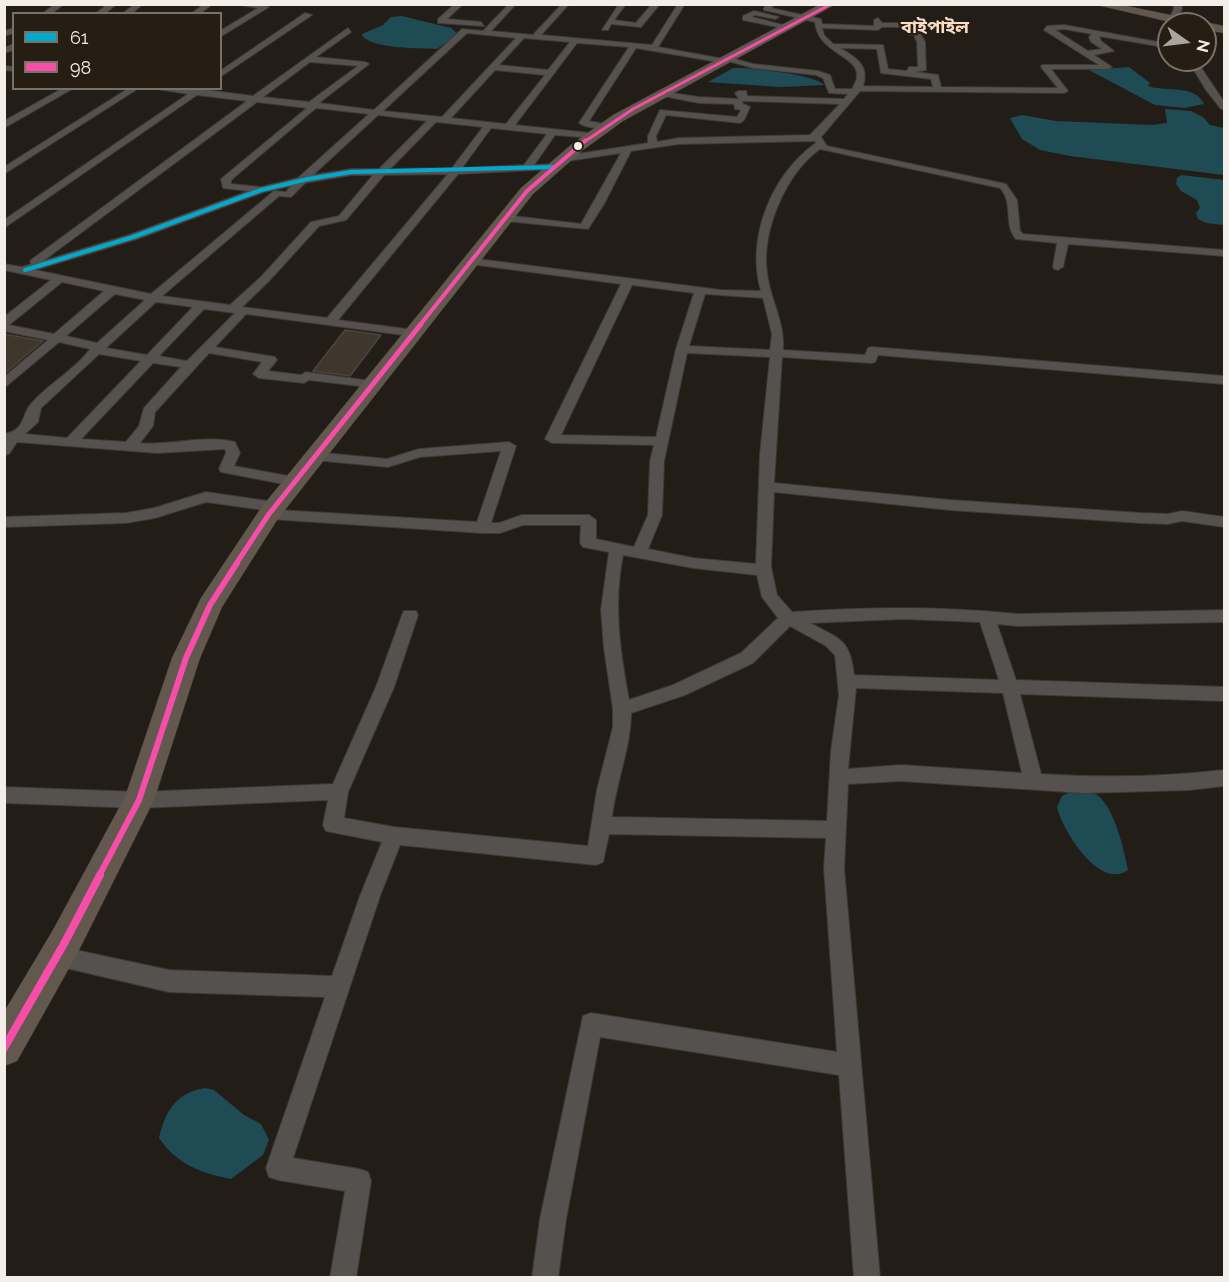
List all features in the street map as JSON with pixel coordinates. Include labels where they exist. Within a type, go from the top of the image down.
[{"type":"highway","points":[[6,1043],[57,956],[139,800],[186,658],[210,605],[272,510],[294,481],[527,191],[557,163],[597,131],[666,91],[797,25],[831,4]]},
{"type":"highway","points":[[1081,4],[1157,19]]},
{"type":"highway","points":[[1098,4],[1157,18]]},
{"type":"street","points":[[48,12],[61,4]]},
{"type":"street","points":[[101,12],[114,4]]},
{"type":"street","points":[[237,4],[266,6]]},
{"type":"street","points":[[460,4],[441,21],[522,36],[654,47],[654,49],[753,66],[818,73],[827,77],[832,91],[1064,91],[1045,67],[1108,67],[1037,21]]},
{"type":"street","points":[[4,451],[9,437],[31,422],[35,407],[152,298],[277,194],[288,195],[465,31],[488,29],[513,4]]},
{"type":"street","points":[[535,37],[566,4]]},
{"type":"street","points":[[594,42],[623,4]]},
{"type":"street","points":[[772,4],[766,9],[819,34],[830,46],[859,64],[862,81],[783,183],[763,233],[761,272],[778,334],[767,454],[764,570],[770,597],[788,618],[832,642],[843,653],[848,695],[839,777],[834,868],[867,1278]]},
{"type":"street","points":[[609,22],[638,25],[657,5]]},
{"type":"street","points":[[222,34],[266,6]]},
{"type":"street","points":[[654,47],[678,6]]},
{"type":"street","points":[[797,25],[754,13],[741,24],[878,28],[878,22],[910,26],[912,33],[916,33],[921,42],[922,70],[912,69],[910,74]]},
{"type":"street","points":[[222,74],[308,15]]},
{"type":"street","points":[[1047,28],[1064,27],[1157,44]]},
{"type":"street","points":[[25,270],[348,30]]},
{"type":"street","points":[[1086,53],[1110,51],[1094,40],[1098,40],[1094,37],[1097,33]]},
{"type":"street","points":[[130,447],[146,426],[149,411],[315,224],[342,218],[381,172],[493,67],[522,36]]},
{"type":"street","points":[[508,128],[575,40]]},
{"type":"street","points":[[597,131],[583,123],[634,45]]},
{"type":"street","points":[[830,46],[880,46],[884,71],[935,77],[938,90]]},
{"type":"street","points":[[261,190],[226,186],[226,179],[364,64],[308,59]]},
{"type":"street","points":[[493,67],[551,73]]},
{"type":"street","points":[[1199,72],[1224,107]]},
{"type":"street","points":[[729,86],[751,87]]},
{"type":"street","points":[[4,125],[66,90]]},
{"type":"street","points":[[4,171],[132,90]]},
{"type":"street","points":[[786,90],[791,90],[792,94],[787,94],[787,100]]},
{"type":"street","points":[[4,225],[198,91],[488,126],[553,132],[597,131]]},
{"type":"street","points":[[666,91],[743,93],[742,98],[846,102]]},
{"type":"street","points":[[654,144],[652,136],[663,112],[740,120],[746,107],[738,107],[739,102],[699,100],[666,91]]},
{"type":"street","points":[[330,322],[455,171],[488,126]]},
{"type":"street","points":[[526,169],[553,132]]},
{"type":"street","points":[[25,270],[133,237],[261,190],[302,180],[351,172],[526,169],[627,148],[687,140],[816,141],[824,148],[1003,186],[1011,195],[1015,232],[1020,237],[1224,253]]},
{"type":"street","points":[[505,219],[584,227],[599,204],[627,148]]},
{"type":"street","points":[[1058,267],[1063,248],[1062,242]]},
{"type":"street","points":[[470,261],[700,291],[766,295]]},
{"type":"street","points":[[4,267],[152,298],[414,334]]},
{"type":"street","points":[[4,325],[59,279]]},
{"type":"street","points":[[628,281],[552,439],[661,441]]},
{"type":"street","points":[[4,384],[112,290]]},
{"type":"street","points":[[639,553],[655,515],[657,461],[661,441],[682,349],[700,291]]},
{"type":"street","points":[[70,442],[201,305]]},
{"type":"street","points":[[4,325],[97,349],[189,366]]},
{"type":"street","points":[[682,349],[871,359],[872,351],[1224,380]]},
{"type":"street","points":[[205,350],[271,360],[259,374],[304,379],[306,376],[371,385]]},
{"type":"street","points":[[9,437],[157,449],[209,444],[230,445],[233,453],[226,469],[294,481]]},
{"type":"street","points":[[314,456],[388,463],[419,453],[509,446],[482,528]]},
{"type":"street","points":[[767,487],[950,505],[1141,518],[1168,519],[1182,516],[1224,522]]},
{"type":"street","points":[[4,522],[126,518],[155,513],[206,496],[272,510],[386,523],[500,528],[522,520],[589,520],[588,543],[693,563],[764,570]]},
{"type":"street","points":[[410,615],[385,687],[339,792],[333,825],[394,836],[596,856],[606,790],[622,727],[622,709],[611,643],[609,599],[617,549]]},
{"type":"street","points":[[622,709],[679,690],[747,658],[788,618],[855,614],[986,616],[1017,620],[1224,616]]},
{"type":"street","points":[[986,616],[1010,687],[1033,781]]},
{"type":"street","points":[[846,681],[1224,694]]},
{"type":"street","points":[[839,777],[901,773],[1096,784],[1189,782],[1224,778]]},
{"type":"street","points":[[4,795],[139,800],[339,792]]},
{"type":"street","points":[[601,825],[836,830]]},
{"type":"street","points":[[343,1278],[359,1181],[278,1168],[369,896],[394,836]]},
{"type":"street","points":[[57,956],[169,981],[340,987]]},
{"type":"street","points":[[545,1278],[553,1219],[591,1024],[849,1065]]},
{"type":"water","points":[[402,16],[451,28],[458,34],[437,49],[388,46],[363,37],[362,34],[383,25],[391,17]]},
{"type":"water","points":[[1129,67],[1150,83],[1148,85],[1151,87],[1188,91],[1200,98],[1204,104],[1185,108],[1155,105],[1089,70]]},
{"type":"water","points":[[733,68],[797,75],[819,81],[824,85],[781,87],[708,82]]},
{"type":"water","points":[[1165,109],[1191,111],[1203,117],[1210,125],[1224,128],[1224,175],[1070,156],[1040,150],[1022,139],[1010,118],[1022,115],[1056,121],[1152,125],[1167,123]]},
{"type":"water","points":[[1181,175],[1224,180],[1224,225],[1206,223],[1198,219],[1196,213],[1200,208],[1197,200],[1181,191],[1176,184],[1177,178]]},
{"type":"water","points":[[1072,791],[1091,792],[1099,796],[1106,804],[1124,850],[1128,870],[1117,874],[1106,872],[1095,865],[1074,843],[1057,807],[1062,796]]},
{"type":"water","points":[[205,1088],[214,1090],[244,1115],[261,1124],[269,1140],[263,1155],[231,1179],[209,1174],[190,1166],[173,1155],[159,1138],[165,1119],[174,1104],[187,1094]]},
{"type":"building","points":[[345,330],[381,335],[350,376],[313,371]]},
{"type":"building","points":[[4,334],[43,341],[4,374]]},
{"type":"transit line","name":"98","points":[[4,1048],[65,942],[139,800],[186,658],[210,605],[269,514],[527,191],[564,157],[633,109],[831,4]]},
{"type":"transit line","name":"61","points":[[25,270],[133,237],[261,190],[308,179],[351,172],[552,167]]},
{"type":"district","name":"বাইপাইল","points":[[935,28]]}]
